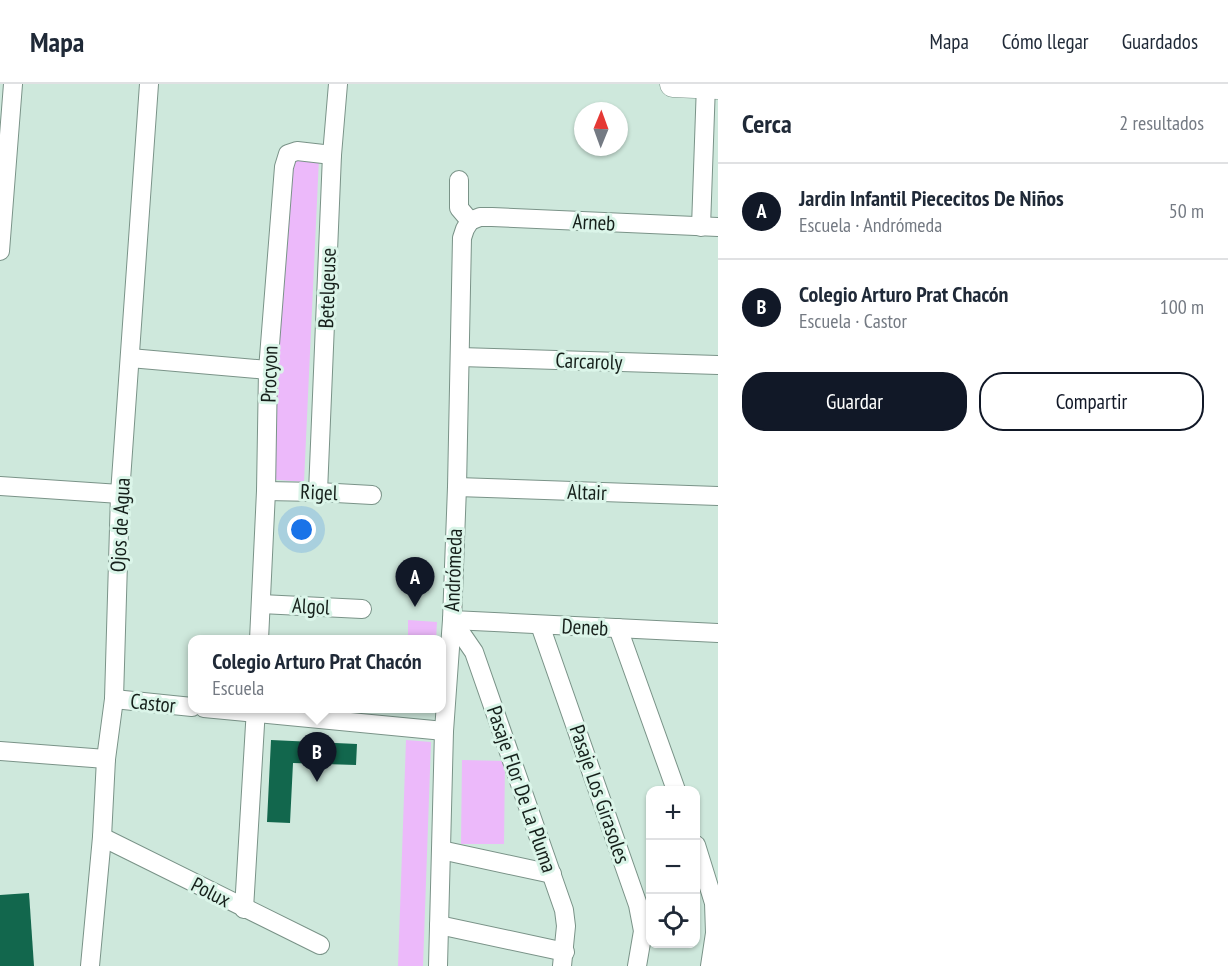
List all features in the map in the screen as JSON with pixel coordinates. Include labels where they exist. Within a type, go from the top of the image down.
[{"type":"main road","points":[[673,84],[710,85]]},
{"type":"street","points":[[0,251],[13,84]]},
{"type":"street","name":"Ojos de Agua","points":[[90,966],[102,837],[106,759],[114,699],[120,494],[149,84]]},
{"type":"street","name":"Betelgeuse","points":[[318,492],[332,154],[338,84]]},
{"type":"street","points":[[710,85],[710,227]]},
{"type":"street","name":"Procyon","points":[[259,635],[266,491],[268,370],[284,166],[288,154],[297,151],[332,154]]},
{"type":"street","points":[[459,180],[459,208],[470,221]]},
{"type":"street","name":"Arneb","points":[[470,221],[492,217],[710,227]]},
{"type":"street","name":"Andrómeda","points":[[446,703],[452,620],[462,238],[470,221]]},
{"type":"street","name":"Carcaroly","points":[[460,357],[718,365]]},
{"type":"street","points":[[130,358],[268,370]]},
{"type":"street","points":[[0,486],[120,494]]},
{"type":"street","name":"Altair","points":[[456,488],[718,496]]},
{"type":"street","name":"Rigel","points":[[266,491],[372,495]]},
{"type":"street","name":"Algol","points":[[261,604],[362,609]]},
{"type":"street","name":"Deneb","points":[[452,620],[718,633]]},
{"type":"street","name":"Pasaje Flor De La Pluma","points":[[452,620],[474,652],[564,910],[566,926],[564,959]]},
{"type":"street","name":"Pasaje Los Girasoles","points":[[540,625],[638,905],[643,931],[637,966]]},
{"type":"street","points":[[618,628],[675,786]]},
{"type":"street","name":"Castor","points":[[114,699],[188,707]]},
{"type":"street","points":[[244,909],[256,713]]},
{"type":"street","name":"Castor","points":[[275,713],[444,731]]},
{"type":"street","name":"Andrómeda","points":[[438,966],[445,713]]},
{"type":"street","points":[[0,751],[106,759]]},
{"type":"street","name":"Polux","points":[[102,837],[320,945]]},
{"type":"street","points":[[441,850],[552,874]]},
{"type":"street","points":[[700,858],[714,903],[716,933],[711,966]]},
{"type":"street","points":[[439,925],[564,959]]},
{"type":"shaded area","points":[[289,156],[319,158],[304,482],[267,479]]},
{"type":"shaded area","points":[[408,620],[437,622],[436,635],[408,635]]},
{"type":"shaded area","points":[[406,740],[431,742],[423,966],[398,966]]},
{"type":"shaded area","points":[[462,760],[505,761],[504,844],[461,844]]},
{"type":"building","points":[[271,740],[357,744],[356,765],[293,763],[290,823],[267,822]]},
{"type":"building","points":[[29,893],[34,966],[0,966],[0,895]]},
{"type":"place","name":"Jardin Infantil Piececitos De Niños","points":[[415,607]]},
{"type":"place","name":"Colegio Arturo Prat Chacón","points":[[317,782]]}]
